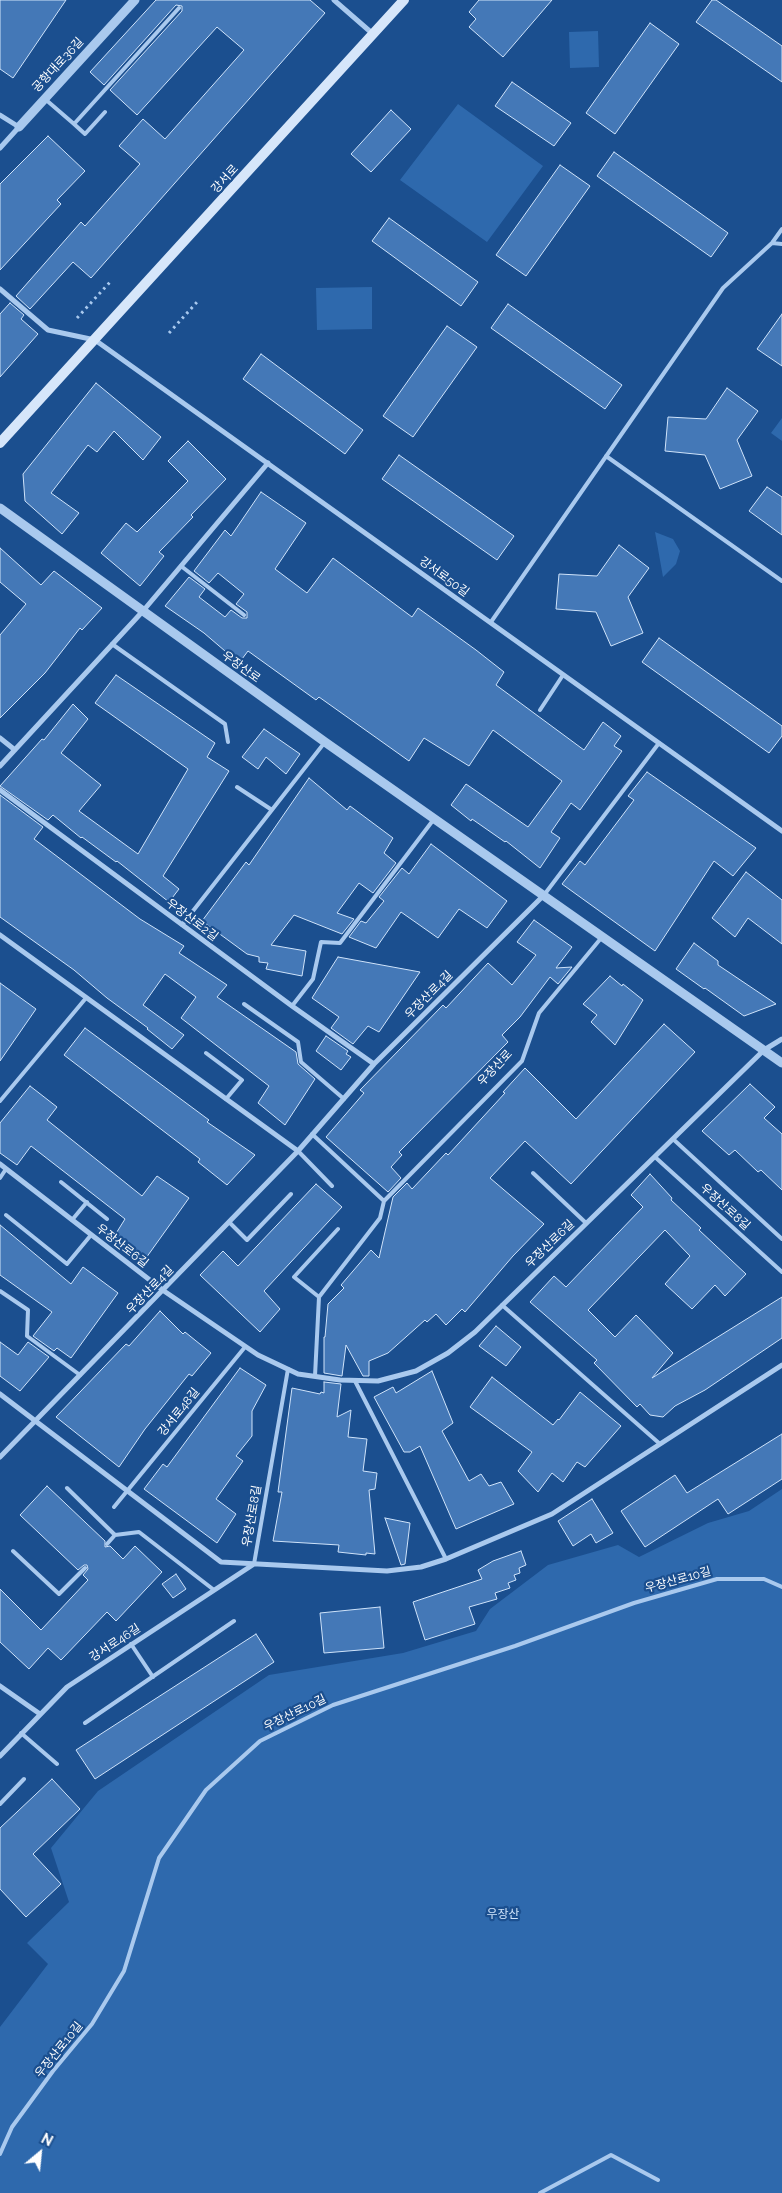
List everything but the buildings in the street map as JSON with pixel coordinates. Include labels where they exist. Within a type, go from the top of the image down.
[{"type":"main road","name":"강서로","points":[[0,443],[404,0]]},
{"type":"street","name":"공항대로36길","points":[[0,148],[135,0]]},
{"type":"street","points":[[334,0],[373,34]]},
{"type":"street","points":[[0,115],[18,127]]},
{"type":"street","points":[[0,289],[48,330],[95,340]]},
{"type":"street","name":"강서로50길","points":[[95,340],[782,831]]},
{"type":"street","points":[[0,766],[143,612],[268,463]]},
{"type":"street","name":"우장산로","points":[[0,508],[325,742],[782,1063]]},
{"type":"street","points":[[0,738],[15,750]]},
{"type":"street","name":"우장산로2길","points":[[0,790],[292,1006],[374,1064]]},
{"type":"street","name":"우장산로4길","points":[[0,1457],[164,1291],[298,1151],[374,1064],[543,896]]},
{"type":"street","points":[[0,935],[298,1151]]},
{"type":"street","points":[[764,1050],[782,1039]]},
{"type":"street","name":"우장산로6길","points":[[0,1164],[164,1291],[245,1347],[298,1374],[378,1381],[416,1371],[455,1348],[475,1332],[764,1050]]},
{"type":"street","name":"우장산로8길","points":[[254,1564],[387,1571],[421,1566],[446,1559],[552,1514],[782,1365]]},
{"type":"street","points":[[0,1394],[221,1562],[254,1564]]},
{"type":"street","name":"강서로46길","points":[[0,1756],[67,1686],[254,1564]]},
{"type":"street","points":[[0,1686],[40,1714]]},
{"type":"lane","points":[[74,124],[178,8]]},
{"type":"lane","points":[[44,99],[85,134],[105,112]]},
{"type":"lane","points":[[490,622],[722,288],[772,243],[782,229]]},
{"type":"lane","points":[[772,243],[782,244]]},
{"type":"lane","points":[[606,456],[782,580]]},
{"type":"lane","points":[[181,566],[244,615]]},
{"type":"lane","points":[[112,644],[225,724],[228,742]]},
{"type":"lane","points":[[540,710],[563,675]]},
{"type":"lane","points":[[182,925],[325,742]]},
{"type":"lane","points":[[543,896],[658,743]]},
{"type":"lane","points":[[237,787],[272,810]]},
{"type":"lane","points":[[292,1006],[313,979],[321,942],[340,943],[434,819]]},
{"type":"lane","name":"우장산로","points":[[384,1201],[522,1060],[539,1013],[602,937]]},
{"type":"lane","points":[[0,1101],[86,998]]},
{"type":"lane","points":[[244,1004],[298,1042],[301,1062],[344,1099]]},
{"type":"lane","points":[[206,1053],[242,1080],[226,1099]]},
{"type":"lane","points":[[312,1134],[384,1201],[380,1218],[319,1297],[315,1376]]},
{"type":"lane","points":[[673,1139],[782,1239]]},
{"type":"lane","points":[[298,1151],[332,1186]]},
{"type":"lane","name":"우장산로8길","points":[[655,1156],[782,1272]]},
{"type":"lane","points":[[0,1178],[6,1169]]},
{"type":"lane","points":[[533,1173],[586,1223]]},
{"type":"lane","points":[[61,1182],[107,1219]]},
{"type":"lane","points":[[229,1222],[247,1240],[291,1194]]},
{"type":"lane","points":[[72,1220],[87,1202]]},
{"type":"lane","points":[[6,1215],[67,1264],[91,1234]]},
{"type":"lane","points":[[319,1297],[294,1277],[338,1229]]},
{"type":"lane","points":[[0,1292],[28,1310],[27,1336],[80,1375]]},
{"type":"lane","points":[[502,1305],[660,1444]]},
{"type":"lane","name":"강서로48길","points":[[114,1507],[245,1347]]},
{"type":"lane","name":"우장산로8길","points":[[254,1564],[288,1369]]},
{"type":"lane","points":[[356,1380],[446,1559]]},
{"type":"lane","points":[[67,1488],[115,1535]]},
{"type":"lane","points":[[107,1544],[115,1535],[139,1532],[214,1590]]},
{"type":"lane","points":[[13,1551],[59,1594],[85,1568]]},
{"type":"lane","name":"우장산로10길","points":[[0,2154],[12,2128],[53,2071],[92,2024],[124,1971],[159,1858],[206,1790],[260,1741],[333,1705],[515,1646],[634,1602],[717,1579],[764,1579],[782,1587]]},
{"type":"lane","points":[[85,1723],[234,1621]]},
{"type":"lane","points":[[131,1644],[153,1677]]},
{"type":"lane","points":[[22,1733],[57,1764]]},
{"type":"lane","points":[[0,1804],[24,1779]]},
{"type":"lane","points":[[540,2193],[611,2155],[658,2180]]},
{"type":"path","points":[[77,318],[112,281]]},
{"type":"path","points":[[169,333],[198,300]]},
{"type":"green space","points":[[598,31],[599,67],[570,68],[569,32]]},
{"type":"green space","points":[[458,104],[543,166],[487,242],[400,180]]},
{"type":"green space","points":[[372,287],[372,329],[317,330],[316,288]]},
{"type":"green space","points":[[782,418],[782,441],[771,433]]},
{"type":"green space","points":[[655,532],[673,539],[680,551],[676,564],[663,577]]},
{"type":"green space","name":"우장산","points":[[782,1489],[782,2193],[0,2193],[0,2027],[48,1964],[27,1943],[69,1902],[51,1848],[98,1791],[269,1675],[403,1653],[476,1631],[490,1609],[548,1565],[618,1545],[639,1557],[708,1523],[749,1511]]}]
